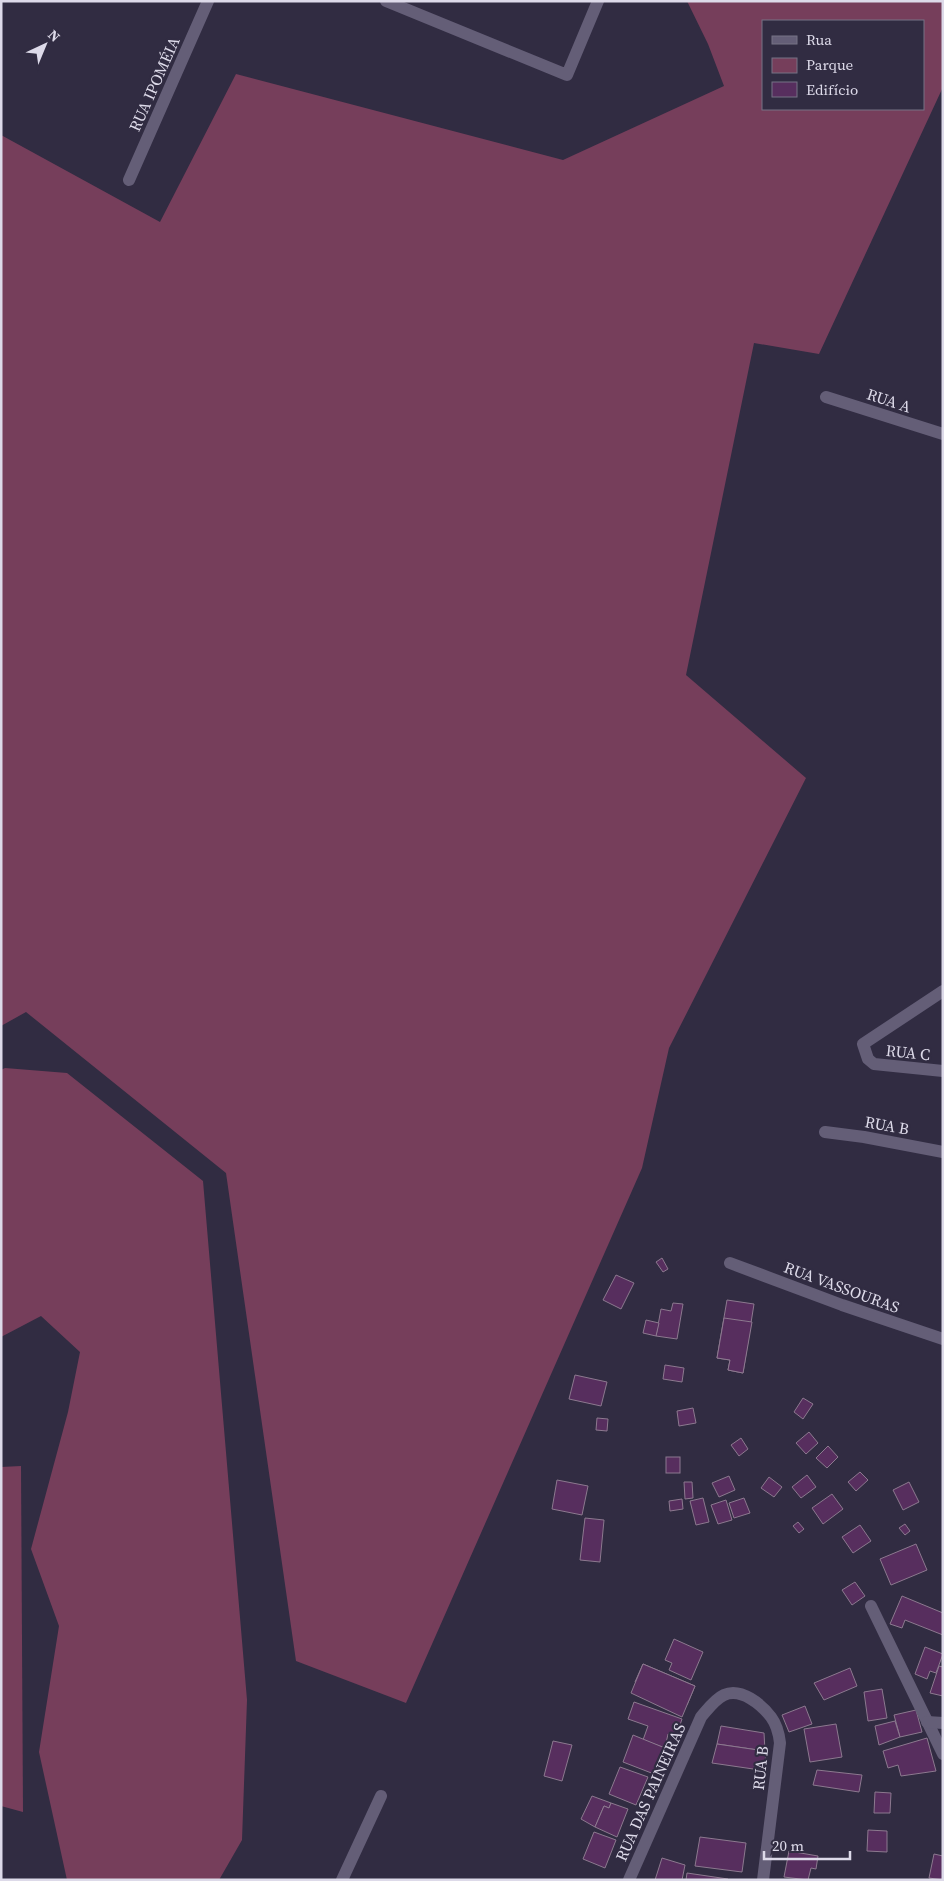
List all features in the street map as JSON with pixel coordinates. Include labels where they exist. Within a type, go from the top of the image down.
[{"type":"street","name":"RUA IPOMÉIA","points":[[130,180],[208,1]]},
{"type":"street","points":[[386,1],[567,75],[598,1]]},
{"type":"street","name":"RUA A","points":[[826,397],[943,434]]},
{"type":"street","name":"RUA C","points":[[943,991],[871,1037],[864,1044],[864,1052],[874,1064],[943,1071]]},
{"type":"street","name":"RUA B","points":[[825,1132],[864,1137],[943,1152]]},
{"type":"street","name":"RUA VASSOURAS","points":[[730,1263],[842,1305],[943,1339]]},
{"type":"street","points":[[871,1606],[943,1754]]},
{"type":"street","name":"RUA B","points":[[702,1717],[716,1700],[726,1694],[738,1694],[753,1700],[772,1718],[778,1730],[780,1743],[763,1880]]},
{"type":"street","name":"RUA DAS PAINEIRAS","points":[[629,1880],[702,1717]]},
{"type":"street","points":[[927,1722],[943,1723]]},
{"type":"street","points":[[342,1880],[381,1796]]},
{"type":"green space","points":[[687,1],[943,1],[943,87],[819,354],[754,343],[686,675],[806,778],[669,1048],[642,1168],[406,1703],[296,1661],[226,1173],[26,1012],[1,1026],[1,135],[160,222],[236,74],[563,160],[724,86],[708,44]]},
{"type":"green space","points":[[5,1068],[67,1073],[203,1181],[247,1700],[242,1840],[219,1880],[67,1880],[39,1752],[59,1626],[31,1549],[68,1412],[80,1352],[41,1316],[1,1337],[1,1070]]},
{"type":"green space","points":[[21,1466],[23,1812],[1,1806],[1,1467]]},
{"type":"building","points":[[662,1258],[668,1269],[663,1272],[656,1262]]},
{"type":"building","points":[[616,1275],[634,1283],[621,1309],[603,1300]]},
{"type":"building","points":[[727,1300],[754,1304],[743,1373],[728,1370],[730,1360],[717,1358]]},
{"type":"building","points":[[673,1303],[683,1304],[677,1339],[656,1336],[661,1309],[671,1311]]},
{"type":"building","points":[[724,1318],[752,1322],[743,1373],[728,1370],[730,1360],[717,1358]]},
{"type":"building","points":[[646,1320],[659,1323],[656,1336],[643,1333]]},
{"type":"building","points":[[665,1365],[684,1368],[682,1382],[663,1379]]},
{"type":"building","points":[[575,1375],[607,1382],[601,1406],[569,1399]]},
{"type":"building","points":[[803,1398],[813,1404],[803,1419],[794,1412]]},
{"type":"building","points":[[693,1408],[696,1423],[679,1426],[677,1411]]},
{"type":"building","points":[[597,1418],[608,1419],[607,1431],[596,1430]]},
{"type":"building","points":[[809,1432],[818,1443],[806,1454],[796,1443]]},
{"type":"building","points":[[741,1438],[748,1449],[739,1456],[731,1445]]},
{"type":"building","points":[[828,1446],[838,1457],[827,1468],[816,1458]]},
{"type":"building","points":[[666,1457],[680,1457],[680,1473],[666,1473]]},
{"type":"building","points":[[860,1472],[868,1480],[856,1491],[848,1482]]},
{"type":"building","points":[[807,1475],[816,1487],[801,1498],[792,1487]]},
{"type":"building","points":[[729,1476],[735,1490],[719,1497],[712,1483]]},
{"type":"building","points":[[769,1477],[782,1487],[774,1497],[761,1488]]},
{"type":"building","points":[[557,1480],[588,1486],[582,1515],[552,1509]]},
{"type":"building","points":[[684,1482],[692,1482],[693,1498],[685,1499]]},
{"type":"building","points":[[909,1482],[919,1502],[903,1510],[893,1490]]},
{"type":"building","points":[[832,1494],[843,1509],[823,1524],[812,1508]]},
{"type":"building","points":[[703,1498],[709,1522],[696,1525],[690,1501]]},
{"type":"building","points":[[744,1498],[750,1513],[734,1518],[729,1503]]},
{"type":"building","points":[[682,1499],[683,1509],[670,1511],[669,1501]]},
{"type":"building","points":[[726,1500],[732,1520],[718,1524],[711,1505]]},
{"type":"building","points":[[585,1518],[604,1520],[600,1562],[580,1560]]},
{"type":"building","points":[[798,1522],[804,1529],[799,1533],[793,1526]]},
{"type":"building","points":[[905,1524],[910,1531],[905,1535],[899,1528]]},
{"type":"building","points":[[860,1525],[871,1541],[853,1553],[842,1537]]},
{"type":"building","points":[[916,1544],[927,1570],[891,1585],[880,1559]]},
{"type":"building","points":[[855,1582],[865,1596],[852,1605],[842,1590]]},
{"type":"building","points":[[902,1596],[943,1613],[943,1635],[905,1620],[902,1628],[890,1624]]},
{"type":"building","points":[[674,1639],[703,1652],[691,1680],[669,1670],[672,1663],[665,1660]]},
{"type":"building","points":[[925,1647],[943,1654],[936,1673],[930,1671],[927,1679],[915,1674]]},
{"type":"building","points":[[643,1664],[695,1686],[687,1705],[635,1682]]},
{"type":"building","points":[[643,1664],[695,1686],[682,1717],[631,1693]]},
{"type":"building","points":[[939,1666],[943,1667],[943,1696],[930,1693]]},
{"type":"building","points":[[850,1668],[857,1686],[824,1700],[814,1683]]},
{"type":"building","points":[[882,1689],[887,1718],[868,1721],[864,1692]]},
{"type":"building","points":[[634,1702],[682,1719],[676,1737],[668,1734],[665,1748],[643,1740],[648,1726],[628,1719]]},
{"type":"building","points":[[805,1706],[812,1724],[789,1732],[782,1715]]},
{"type":"building","points":[[916,1710],[922,1732],[900,1737],[894,1715]]},
{"type":"building","points":[[895,1721],[900,1737],[879,1745],[875,1726]]},
{"type":"building","points":[[836,1724],[842,1757],[810,1762],[804,1729]]},
{"type":"building","points":[[721,1726],[764,1733],[765,1751],[717,1744]]},
{"type":"building","points":[[633,1735],[665,1748],[654,1774],[623,1762]]},
{"type":"building","points":[[927,1738],[936,1771],[901,1776],[898,1765],[888,1768],[883,1751]]},
{"type":"building","points":[[553,1741],[572,1745],[562,1781],[544,1776]]},
{"type":"building","points":[[717,1744],[765,1751],[767,1771],[712,1763]]},
{"type":"building","points":[[620,1767],[648,1777],[636,1805],[609,1794]]},
{"type":"building","points":[[817,1770],[862,1775],[859,1792],[813,1785]]},
{"type":"building","points":[[875,1792],[891,1793],[890,1813],[874,1813]]},
{"type":"building","points":[[592,1796],[611,1803],[609,1808],[604,1806],[595,1827],[581,1819]]},
{"type":"building","points":[[611,1803],[628,1809],[617,1837],[595,1827],[604,1806],[609,1808]]},
{"type":"building","points":[[868,1830],[887,1831],[887,1852],[867,1851]]},
{"type":"building","points":[[594,1832],[616,1840],[605,1868],[583,1859]]},
{"type":"building","points":[[700,1837],[746,1843],[742,1872],[695,1866]]},
{"type":"building","points":[[789,1851],[818,1856],[816,1869],[811,1868],[808,1880],[784,1877]]},
{"type":"building","points":[[934,1854],[943,1856],[943,1880],[929,1878]]},
{"type":"building","points":[[662,1858],[685,1865],[682,1880],[655,1880]]},
{"type":"building","points":[[687,1873],[728,1879],[686,1880]]}]
